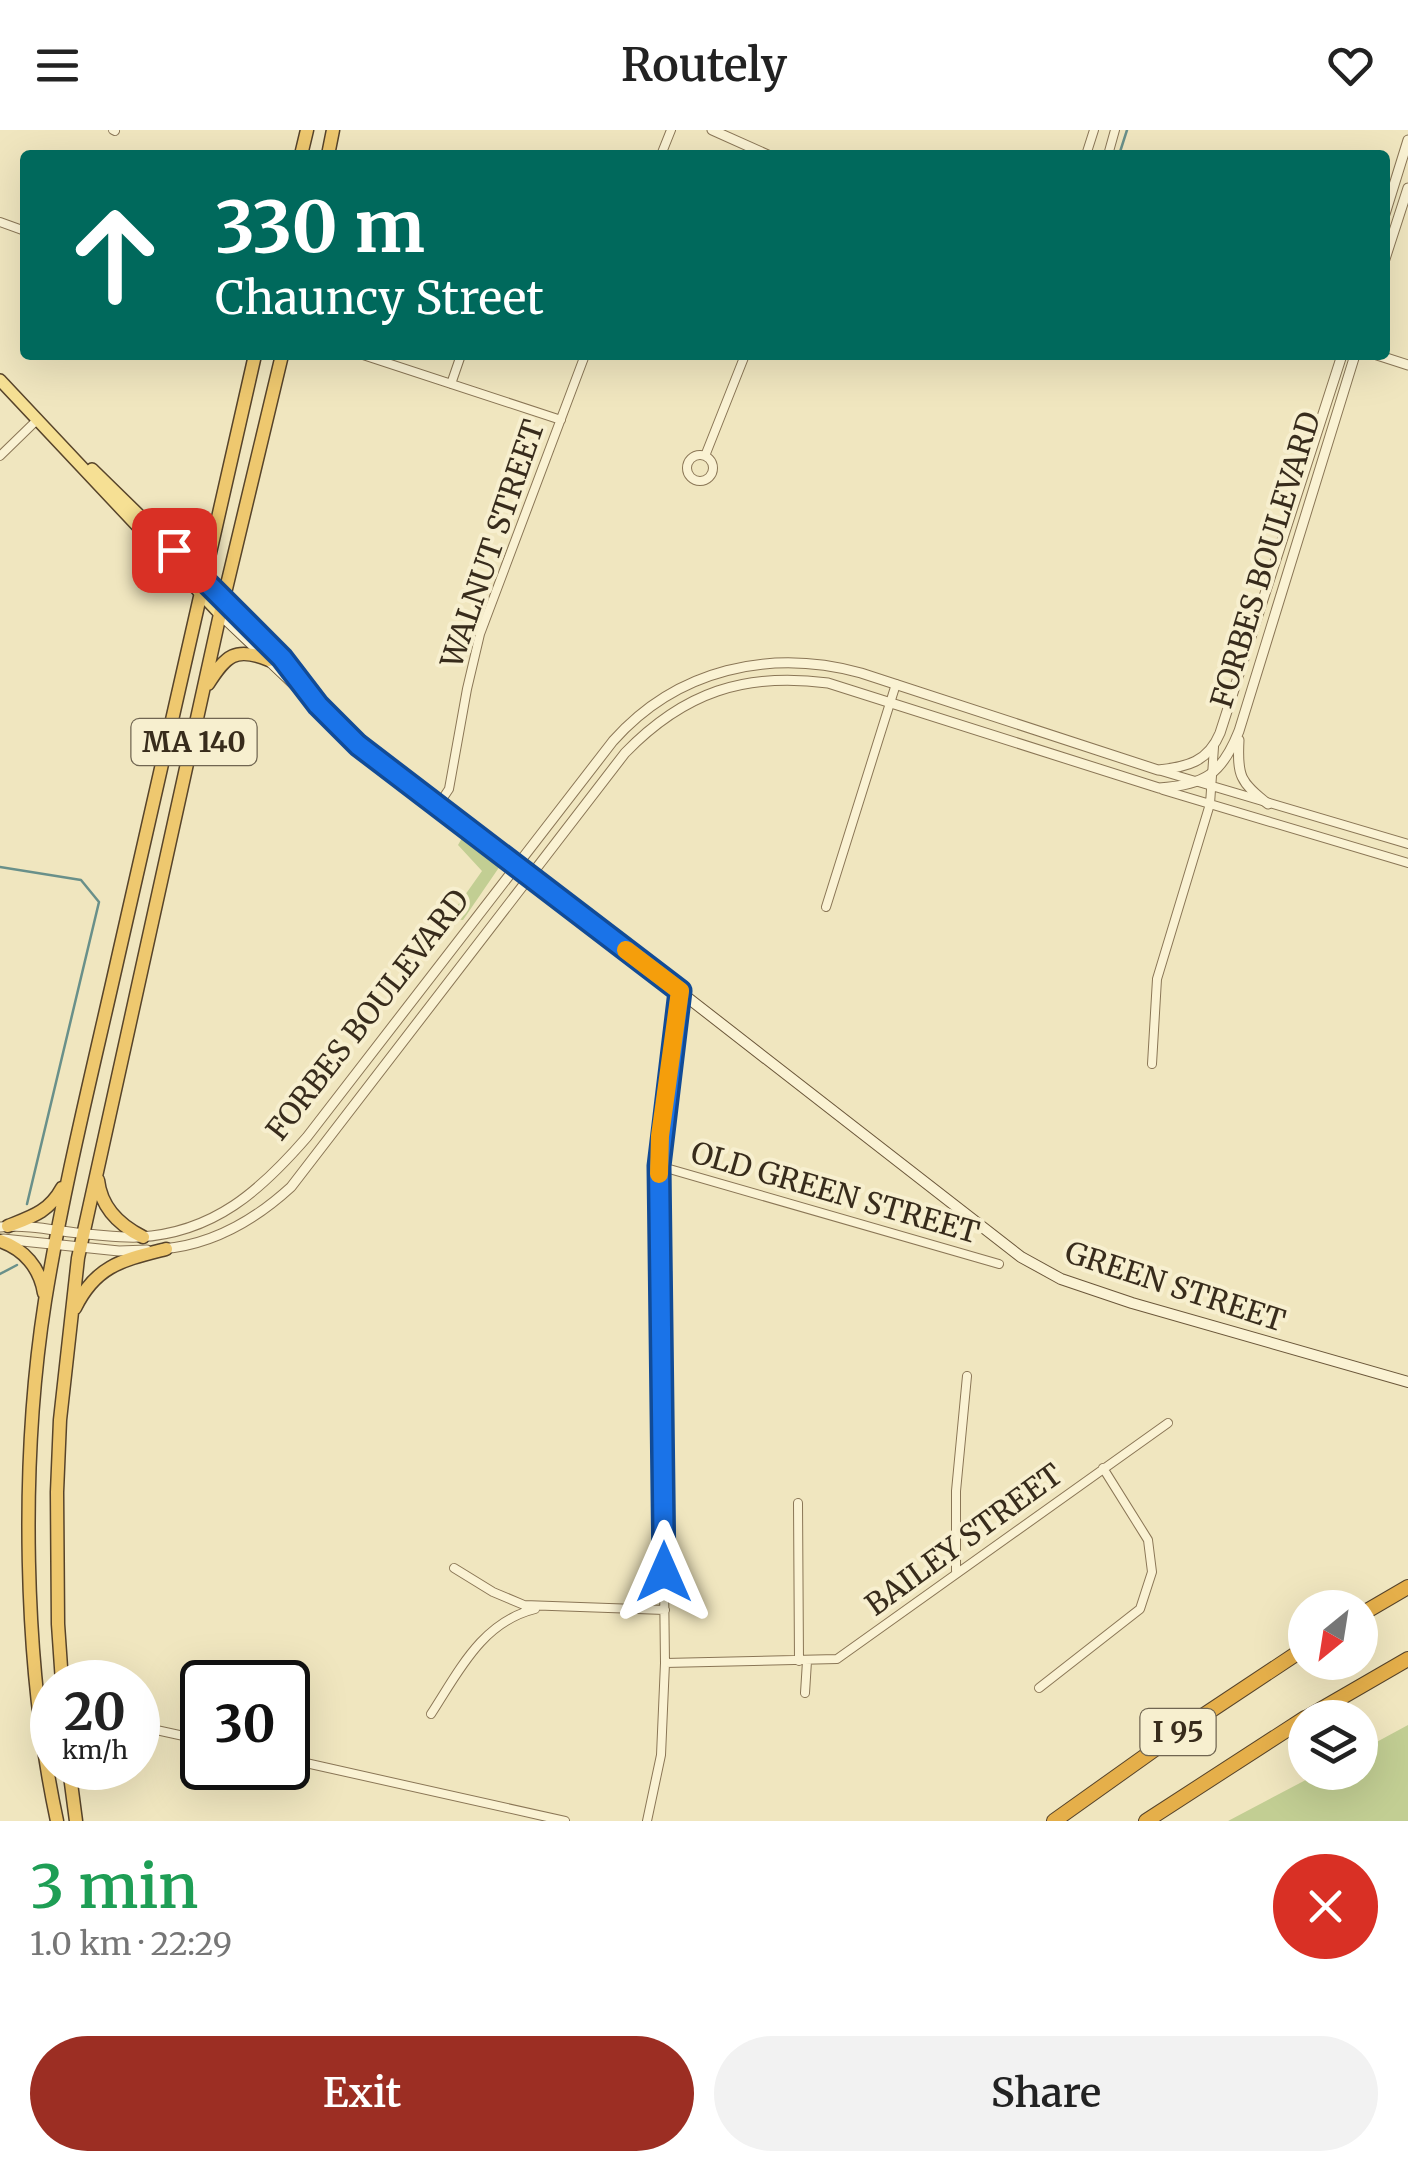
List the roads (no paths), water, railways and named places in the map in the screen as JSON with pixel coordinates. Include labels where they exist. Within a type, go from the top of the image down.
[{"type":"highway","name":"MA 140","points":[[41,1660],[30,1531],[45,1302],[78,1127],[254,360]]},
{"type":"highway","name":"MA 140","points":[[61,1660],[57,1590],[60,1420],[82,1240],[220,614],[281,360]]},
{"type":"highway","points":[[156,532],[174,539],[193,538],[218,519]]},
{"type":"highway","points":[[204,690],[228,657],[245,653],[268,660]]},
{"type":"highway","points":[[98,1166],[97,1185],[110,1212],[124,1227],[143,1237]]},
{"type":"highway","points":[[4,1226],[49,1208],[68,1178]]},
{"type":"highway","points":[[0,1240],[19,1250],[33,1264],[42,1281],[45,1302]]},
{"type":"highway","points":[[72,1314],[99,1274],[115,1264],[166,1249]]},
{"type":"highway","points":[[1378,1604],[1408,1586]]},
{"type":"highway","name":"I 95","points":[[1054,1821],[1288,1659]]},
{"type":"highway","name":"I 95","points":[[1337,1700],[1408,1659]]},
{"type":"highway","name":"I 95","points":[[1146,1821],[1288,1730]]},
{"type":"highway","name":"MA 140","points":[[53,1790],[56,1821]]},
{"type":"highway","points":[[72,1790],[76,1821]]},
{"type":"main road","points":[[0,380],[200,594],[318,705]]},
{"type":"main road","points":[[38,419],[224,598],[282,658],[318,705]]},
{"type":"main road","name":"GREEN STREET","points":[[318,705],[358,745],[1021,1257],[1056,1277],[1144,1307],[1408,1382]]},
{"type":"street","points":[[712,130],[757,150]]},
{"type":"street","points":[[1390,198],[1408,140]]},
{"type":"street","points":[[1390,244],[1408,188]]},
{"type":"street","points":[[379,360],[561,420]]},
{"type":"street","points":[[451,384],[459,360]]},
{"type":"street","name":"WALNUT STREET","points":[[437,806],[449,789],[480,634],[584,360]]},
{"type":"street","points":[[705,456],[742,360]]},
{"type":"street","name":"FORBES BOULEVARD","points":[[1212,774],[1214,746],[1252,640],[1340,360]]},
{"type":"street","name":"FORBES BOULEVARD","points":[[4,1226],[57,1237],[166,1249],[208,1240],[272,1204],[291,1187],[625,753],[652,727],[700,698],[732,686],[782,679],[828,684],[1159,788],[1195,782],[1212,774],[1230,753],[1239,731],[1353,360]]},
{"type":"street","points":[[0,456],[38,419]]},
{"type":"street","name":"FORBES BOULEVARD","points":[[82,1240],[173,1232],[208,1220],[269,1181],[620,734],[646,710],[686,684],[747,664],[786,661],[844,668],[1158,770],[1198,761],[1214,746]]},
{"type":"street","points":[[826,907],[896,684]]},
{"type":"street","points":[[1239,731],[1239,772],[1249,788],[1268,804]]},
{"type":"street","points":[[1158,770],[1408,844]]},
{"type":"street","points":[[1152,1064],[1158,971],[1210,804],[1212,774]]},
{"type":"street","points":[[1159,788],[1408,864]]},
{"type":"street","points":[[646,1821],[661,1755],[665,1663],[659,1166],[680,991]]},
{"type":"street","name":"OLD GREEN STREET","points":[[659,1166],[999,1264]]},
{"type":"street","name":"FORBES BOULEVARD","points":[[0,1240],[57,1237]]},
{"type":"street","points":[[956,1573],[956,1490],[967,1376]]},
{"type":"street","name":"BAILEY STREET","points":[[665,1663],[803,1661],[836,1659],[847,1654],[1168,1423]]},
{"type":"street","points":[[1039,1688],[1140,1609],[1152,1572],[1148,1540],[1103,1468]]},
{"type":"street","points":[[798,1503],[806,1693]]},
{"type":"street","points":[[454,1568],[509,1600],[540,1608],[605,1606],[664,1610]]},
{"type":"street","points":[[432,1714],[480,1642],[504,1620],[540,1608]]},
{"type":"street","points":[[310,1763],[565,1821]]},
{"type":"waterway","points":[[1121,150],[1127,130]]},
{"type":"waterway","points":[[0,867],[81,880],[99,902],[27,1204]]},
{"type":"waterway","points":[[0,1274],[17,1265]]}]
